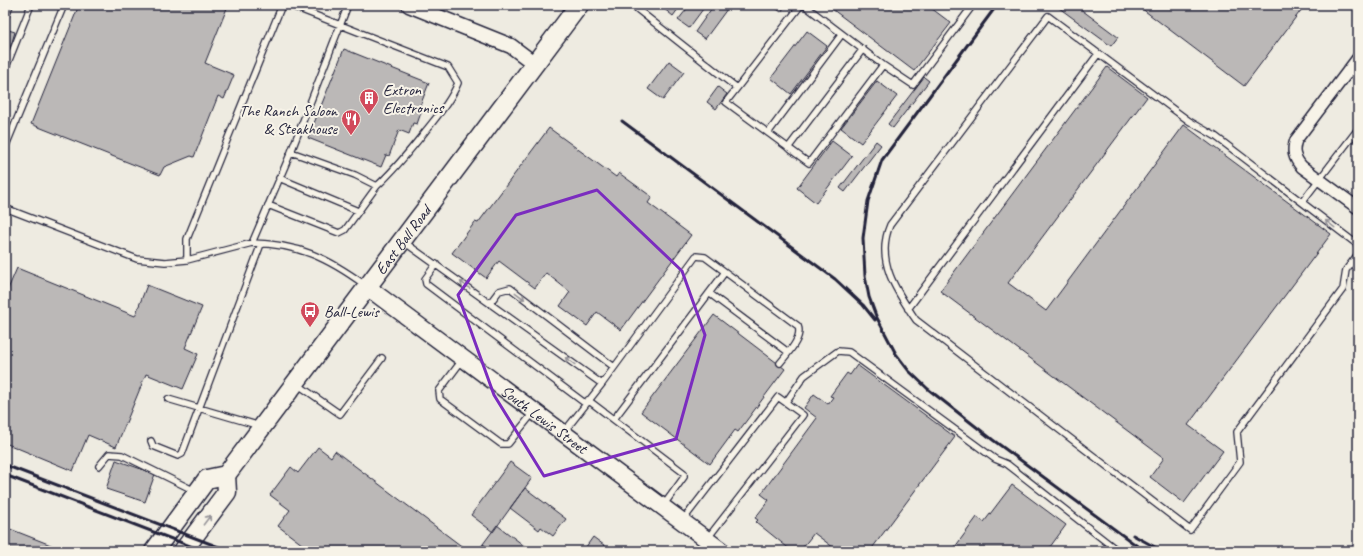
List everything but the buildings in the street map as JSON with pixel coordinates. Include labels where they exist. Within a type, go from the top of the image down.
[{"type":"main road","name":"East Ball Road","points":[[226,475],[579,5]]},
{"type":"main road","name":"South Lewis Street","points":[[367,287],[722,551]]},
{"type":"main road","points":[[154,551],[207,479],[226,475],[228,492],[183,551]]},
{"type":"street","points":[[409,5],[511,46],[535,64]]},
{"type":"street","points":[[1358,58],[1296,140],[1294,148],[1294,155],[1302,167],[1358,208]]},
{"type":"lane","points":[[5,70],[30,5]]},
{"type":"lane","points":[[5,148],[64,5]]},
{"type":"lane","points":[[187,260],[187,239],[282,5]]},
{"type":"lane","points":[[268,205],[339,234],[345,230],[377,186],[395,170],[453,95],[458,83],[448,67],[289,5]]},
{"type":"lane","points":[[252,244],[291,152],[348,5]]},
{"type":"lane","points":[[632,5],[737,88]]},
{"type":"lane","points":[[883,64],[809,163],[726,102],[802,5],[913,85],[973,5]]},
{"type":"lane","points":[[1358,246],[1215,136],[1188,121],[1048,16],[890,225],[885,237],[886,264],[890,277],[916,320],[1190,530],[1240,462],[1237,432],[1343,290],[1346,270],[1358,254]]},
{"type":"lane","points":[[768,133],[842,34]]},
{"type":"lane","points":[[788,148],[863,49]]},
{"type":"lane","points":[[908,309],[1098,54]]},
{"type":"lane","points":[[1302,202],[1358,129]]},
{"type":"lane","points":[[291,152],[355,175],[377,186]]},
{"type":"lane","points":[[280,178],[358,211]]},
{"type":"lane","points":[[5,208],[137,260],[165,262],[187,260],[252,244],[261,244],[292,248],[324,258],[367,287]]},
{"type":"lane","points":[[402,241],[602,384]]},
{"type":"lane","points":[[151,441],[153,446],[178,456],[182,454],[261,244]]},
{"type":"lane","points":[[563,432],[602,384],[696,256],[705,257],[798,326],[798,338],[780,363]]},
{"type":"lane","points":[[436,264],[425,279],[426,284],[587,402],[614,419],[684,473],[684,477],[662,507]]},
{"type":"lane","points":[[614,419],[725,272]]},
{"type":"lane","points":[[490,303],[498,291],[510,288],[614,367]]},
{"type":"lane","points":[[709,293],[788,352]]},
{"type":"lane","points":[[786,402],[804,376],[838,351],[849,352],[995,459],[1007,464],[1118,551]]},
{"type":"lane","points":[[295,382],[340,414],[382,358]]},
{"type":"lane","points":[[464,358],[439,391],[440,399],[501,444],[505,445],[508,444],[535,411]]},
{"type":"lane","points":[[682,521],[778,397],[786,402],[803,415],[707,540]]},
{"type":"lane","points":[[168,399],[262,427]]},
{"type":"lane","points":[[99,466],[109,454],[122,455],[198,492]]},
{"type":"highlighted area","points":[[597,190],[682,271],[705,335],[676,439],[544,476],[494,395],[458,295],[516,215]]},
{"type":"railway","points":[[997,5],[882,160],[868,201],[863,238],[865,276],[869,297],[876,316],[896,354],[909,371],[928,389],[993,440],[1144,551]]},
{"type":"railway","points":[[622,121],[835,279],[863,305],[875,320]]},
{"type":"railway","points":[[5,465],[229,551]]},
{"type":"railway","points":[[5,475],[203,551]]},
{"type":"railway","points":[[1133,535],[1162,551]]},
{"type":"railway","points":[[1346,551],[1358,546]]},
{"type":"place","name":"Extron Electronics","points":[[369,115]]},
{"type":"place","name":"The Ranch Saloon & Steakhouse","points":[[351,136]]},
{"type":"place","name":"Ball-Lewis","points":[[310,328]]}]
